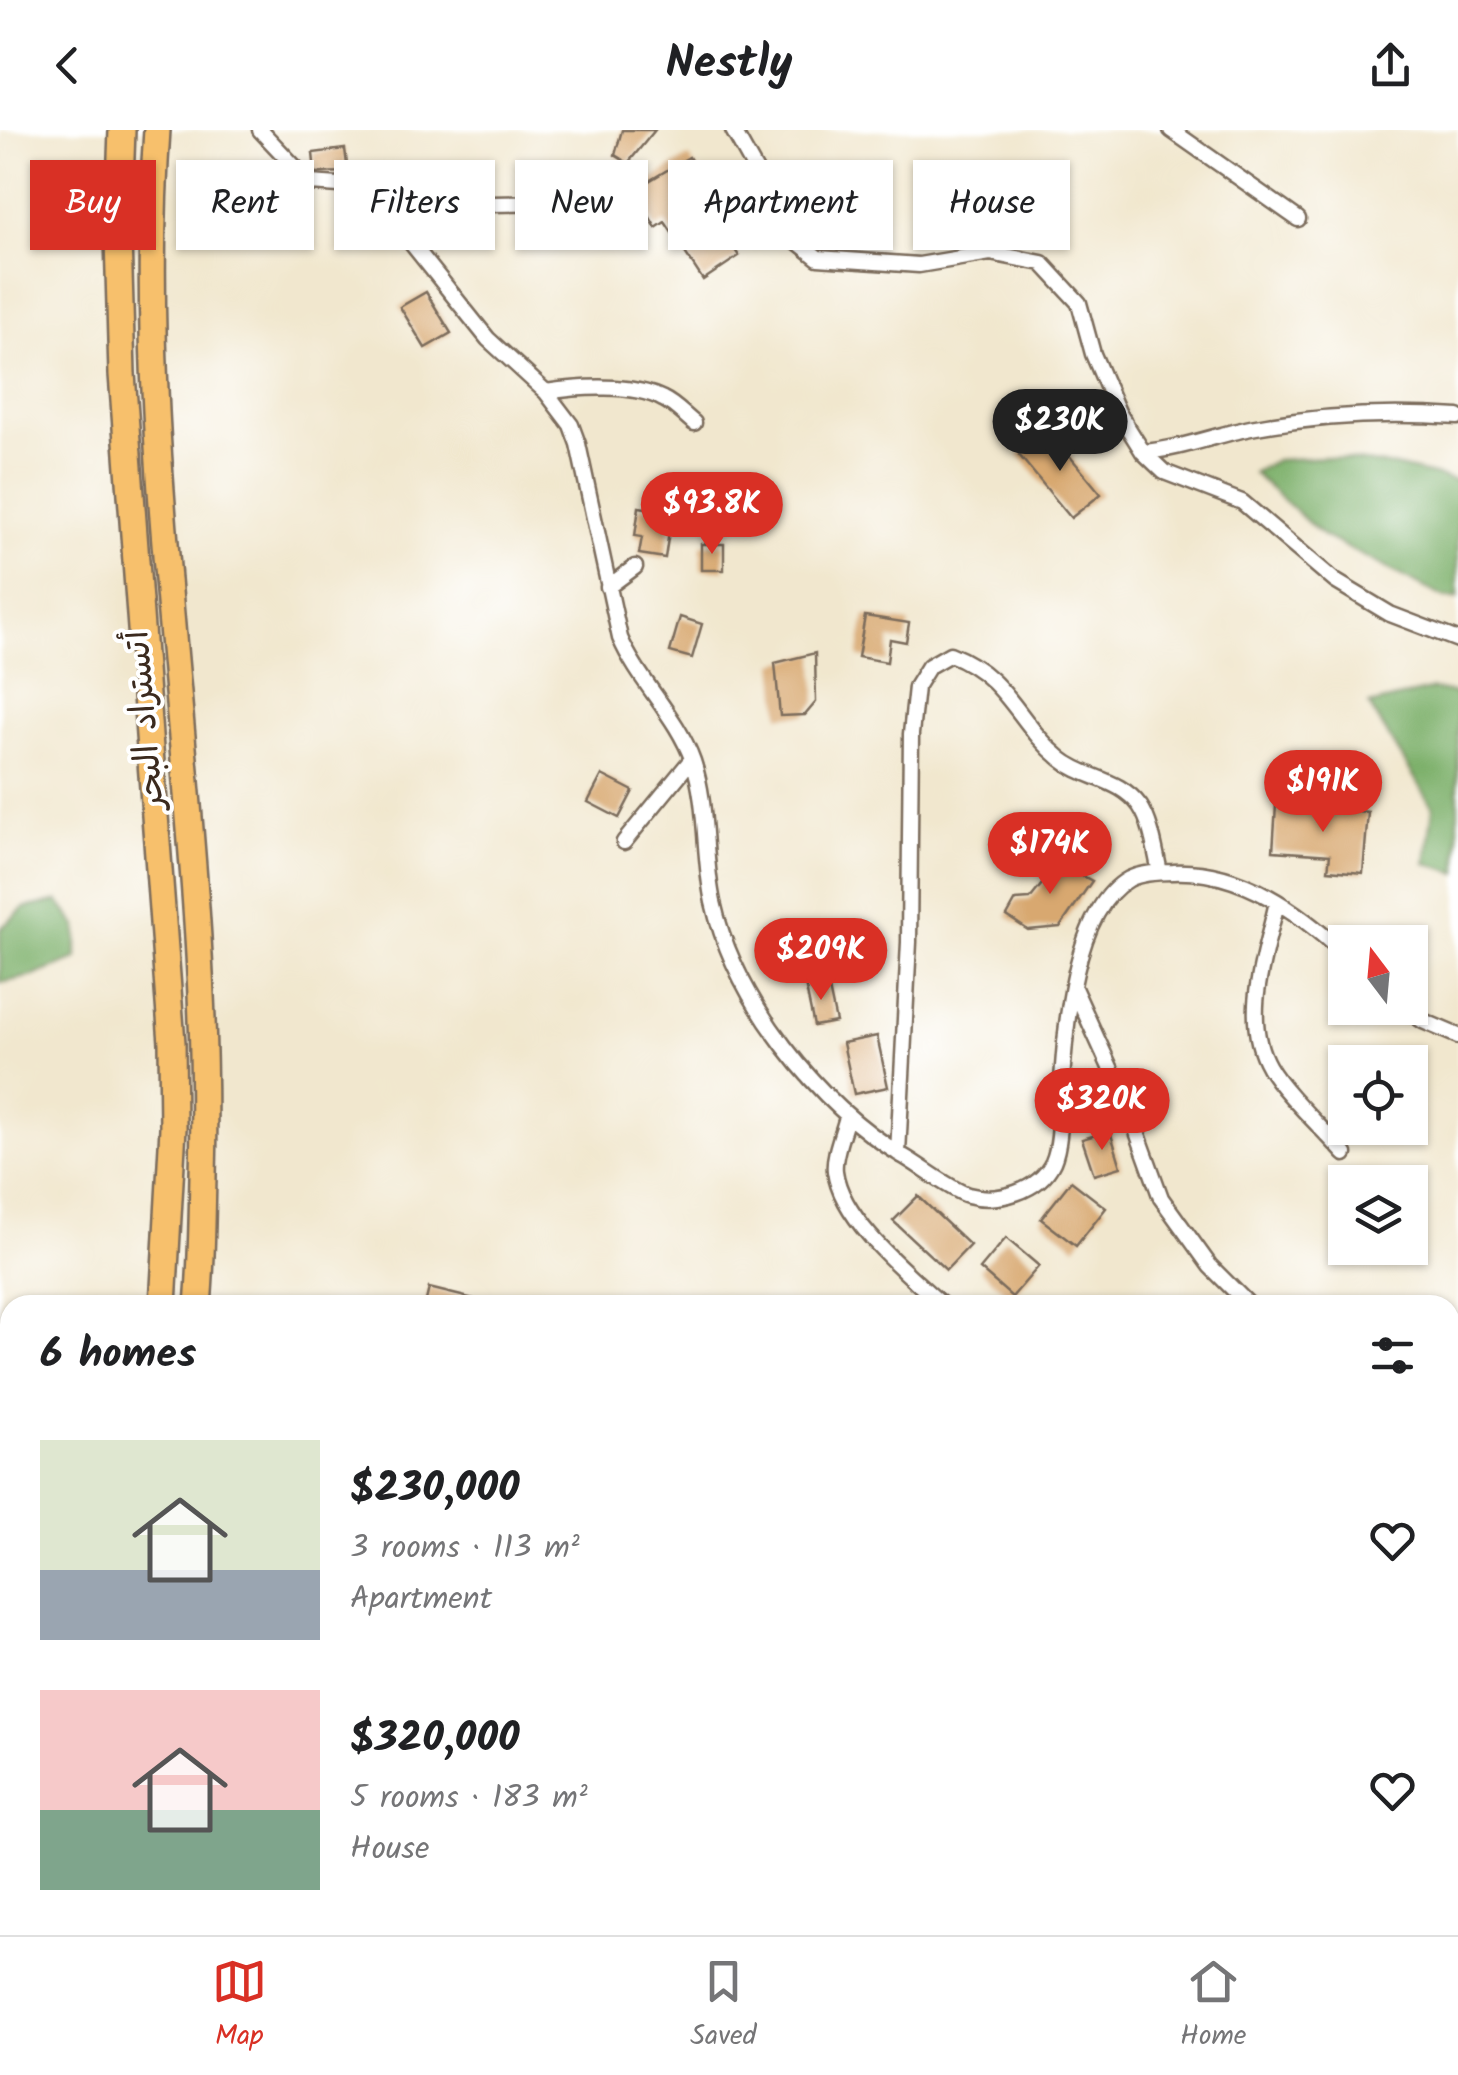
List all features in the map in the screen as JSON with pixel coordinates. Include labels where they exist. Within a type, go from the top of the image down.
[{"type":"highway","name":"أتستراد البحر","points":[[122,130],[118,238],[122,374],[172,1043],[173,1128],[164,1295]]},
{"type":"highway","name":"أتستراد البحر","points":[[157,130],[151,287],[155,400],[199,921],[206,1075],[198,1295]]},
{"type":"street","points":[[260,130],[310,182],[334,185]]},
{"type":"street","points":[[734,130],[794,239],[818,258],[919,266],[990,253],[1042,263],[1079,303],[1118,412],[1143,452],[1164,472],[1242,502],[1334,581],[1390,614],[1458,640]]},
{"type":"street","points":[[1171,130],[1298,219]]},
{"type":"street","points":[[417,250],[488,340],[563,411],[578,444],[620,638],[630,661],[670,718],[692,759],[699,785],[712,899],[731,956],[787,1050],[822,1094],[847,1117],[966,1194],[1005,1197],[1028,1187],[1052,1165],[1058,1138],[1072,983],[1090,929],[1110,895],[1130,878],[1190,871],[1246,885],[1294,911],[1328,940]]},
{"type":"street","points":[[546,392],[584,387],[640,392],[662,398],[694,423]]},
{"type":"street","points":[[1143,452],[1175,450],[1251,428],[1322,416],[1458,417]]},
{"type":"street","points":[[608,587],[634,567]]},
{"type":"street","points":[[898,1153],[909,942],[910,734],[916,688],[930,666],[950,654],[966,660],[1001,686],[1032,729],[1064,762],[1131,795],[1143,810],[1160,872]]},
{"type":"street","points":[[624,842],[692,759]]},
{"type":"street","points":[[1277,902],[1256,996],[1256,1032],[1268,1068],[1345,1154]]},
{"type":"street","points":[[1072,983],[1128,1107],[1161,1198],[1210,1266],[1239,1295]]},
{"type":"street","points":[[1428,1023],[1458,1036]]},
{"type":"street","points":[[847,1117],[834,1169],[842,1194],[876,1244],[931,1295]]},
{"type":"green space","points":[[1324,457],[1395,466],[1458,481],[1458,598],[1445,598],[1322,535],[1253,473],[1276,460]]},
{"type":"green space","points":[[1433,689],[1458,694],[1458,873],[1426,863],[1433,807],[1369,705]]},
{"type":"green space","points":[[58,901],[77,926],[77,959],[33,976],[0,983],[0,929],[24,908]]},
{"type":"building","points":[[622,130],[655,130],[630,160],[615,155]]},
{"type":"building","points":[[345,149],[346,160],[334,160],[334,172],[315,173],[313,153]]},
{"type":"building","points":[[668,170],[668,227],[665,222],[656,228],[648,214],[648,182]]},
{"type":"building","points":[[683,250],[735,250],[739,256],[703,280]]},
{"type":"building","points":[[426,292],[451,333],[425,348],[400,307]]},
{"type":"building","points":[[1049,431],[1101,494],[1071,518],[1019,455]]},
{"type":"building","points":[[639,507],[672,512],[665,558],[639,554],[642,537],[635,536]]},
{"type":"building","points":[[701,544],[724,544],[724,570],[701,570]]},
{"type":"building","points":[[865,616],[909,623],[906,642],[890,639],[887,662],[858,657]]},
{"type":"building","points":[[680,617],[702,624],[692,658],[670,652]]},
{"type":"building","points":[[815,653],[816,702],[805,715],[780,716],[775,663]]},
{"type":"building","points":[[602,775],[633,791],[619,818],[588,802]]},
{"type":"building","points":[[1276,805],[1368,812],[1363,873],[1328,870],[1330,855],[1273,851]]},
{"type":"building","points":[[1044,855],[1092,881],[1060,927],[1028,930],[1007,916],[1016,900],[1030,899],[1046,879],[1033,862]]},
{"type":"building","points":[[827,979],[836,1022],[814,1026],[805,984]]},
{"type":"building","points":[[877,1036],[888,1087],[854,1094],[843,1043]]},
{"type":"building","points":[[1110,1131],[1121,1167],[1094,1175],[1082,1139]]},
{"type":"building","points":[[1071,1181],[1106,1208],[1076,1246],[1041,1219]]},
{"type":"building","points":[[918,1196],[970,1245],[946,1270],[893,1221]]},
{"type":"building","points":[[1006,1238],[1039,1266],[1014,1295],[980,1269]]},
{"type":"building","points":[[429,1288],[458,1295],[427,1295]]}]
